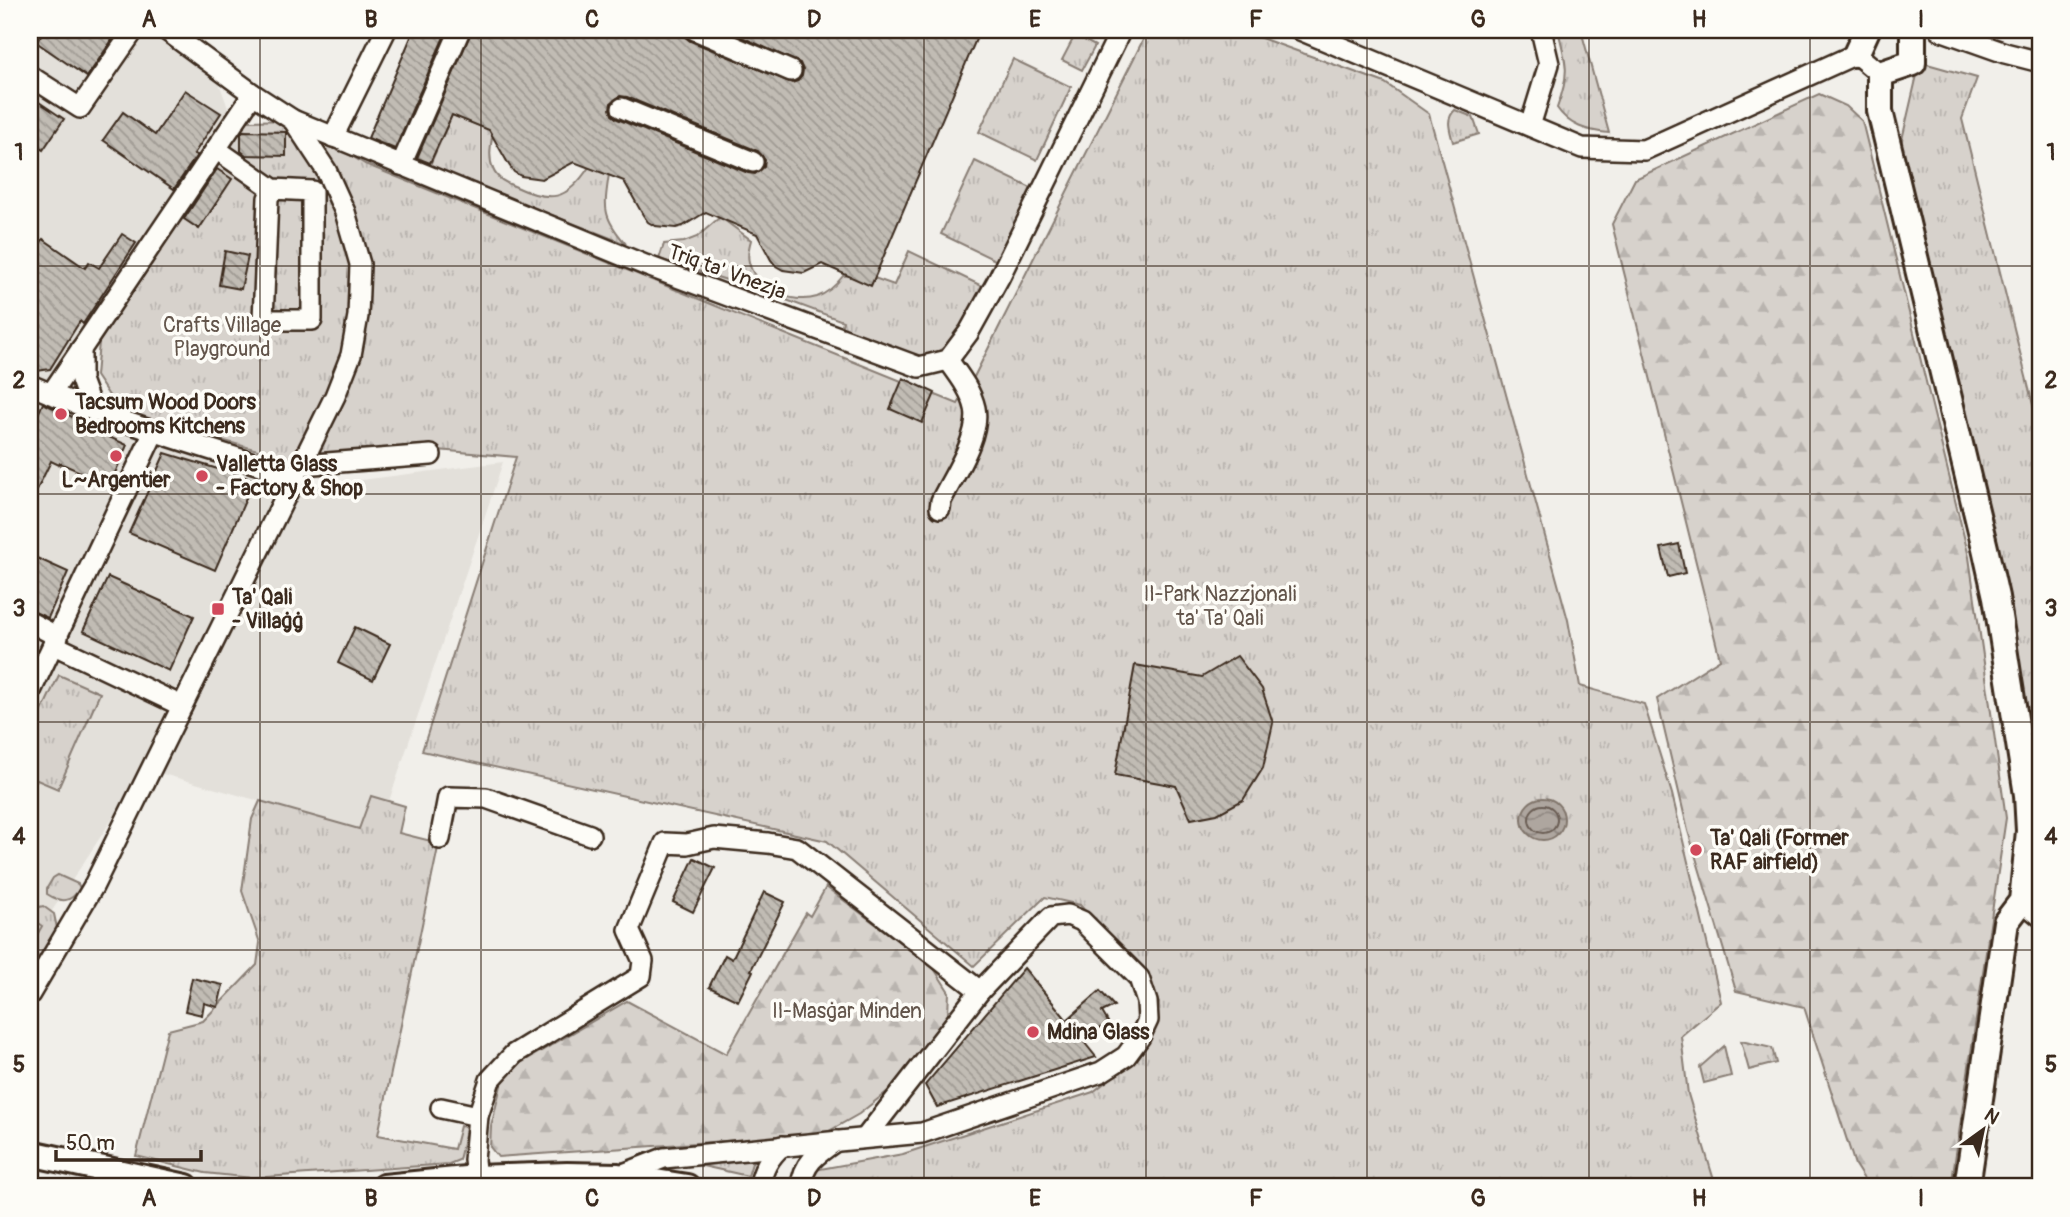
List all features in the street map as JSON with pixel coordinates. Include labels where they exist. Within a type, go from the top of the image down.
[{"type":"main road","points":[[1856,54],[1867,30]]},
{"type":"main road","points":[[1913,30],[1913,63],[1880,74],[1880,111],[1996,597],[2027,795],[2033,874],[2031,909],[2006,922],[1967,1187]]},
{"type":"main road","points":[[30,1153],[186,1187]]},
{"type":"main road","points":[[384,1187],[477,1178],[618,1175],[687,1187]]},
{"type":"street","points":[[30,76],[80,108],[134,30]]},
{"type":"street","name":"Triq ta' Vnezja","points":[[166,30],[293,120],[333,137],[645,265],[919,367],[948,360]]},
{"type":"street","points":[[333,137],[386,30]]},
{"type":"street","points":[[401,165],[460,30]]},
{"type":"street","points":[[695,30],[791,71]]},
{"type":"street","points":[[940,508],[976,426],[975,408],[967,387],[948,360],[969,332],[999,278],[1121,30]]},
{"type":"street","points":[[1530,126],[1549,64],[1541,30]]},
{"type":"street","points":[[1940,30],[2040,62]]},
{"type":"street","points":[[1311,31],[1582,148],[1644,150],[1856,54],[1880,74]]},
{"type":"street","points":[[51,394],[253,94]]},
{"type":"street","points":[[622,108],[753,162]]},
{"type":"street","points":[[30,994],[93,887],[167,740],[335,396],[351,355],[358,316],[360,264],[345,212],[326,170],[293,120]]},
{"type":"street","points":[[212,154],[271,193],[312,191],[312,320],[263,320],[271,193]]},
{"type":"street","points":[[81,349],[81,380],[92,410]]},
{"type":"street","points":[[30,384],[154,432],[298,470],[431,455]]},
{"type":"street","points":[[30,693],[154,432]]},
{"type":"street","points":[[30,622],[56,641],[183,706]]},
{"type":"street","points":[[440,839],[448,797],[486,798],[590,835]]},
{"type":"street","points":[[477,1178],[474,1160],[478,1116],[491,1080],[514,1055],[641,976],[643,961],[629,930],[665,843],[687,844],[714,838],[797,848],[981,991]]},
{"type":"street","points":[[618,1175],[664,1158],[922,1133],[1101,1072],[1126,1056],[1140,1037],[1147,1020],[1147,1002],[1139,978],[1082,921],[1068,915],[1051,917],[981,991],[866,1137]]},
{"type":"street","points":[[441,1108],[478,1116]]},
{"type":"street","points":[[789,1187],[804,1178],[815,1155],[836,1140]]},
{"type":"street","points":[[759,1187],[770,1156],[782,1146]]},
{"type":"shaded area","points":[[30,30],[148,30],[217,77],[229,111],[37,394],[291,489],[503,462],[378,834],[145,769],[42,926],[30,953]]},
{"type":"green space","name":"Il-Park Nazzjonali ta' Ta' Qali","points":[[1148,30],[1239,30],[1385,83],[1429,114],[1568,620],[1580,686],[1644,704],[1672,794],[1721,1002],[1681,1036],[1688,1094],[1716,1187],[809,1187],[809,1171],[903,1154],[1093,1092],[1132,1061],[1154,1032],[1159,1003],[1146,981],[1080,905],[1045,897],[974,966],[827,841],[422,751],[516,457],[415,448],[287,458],[120,412],[96,376],[99,342],[247,121],[293,120],[365,164],[958,404]]},
{"type":"green space","points":[[1558,30],[1581,30],[1609,133],[1579,126],[1567,119],[1557,108],[1566,69]]},
{"type":"green space","points":[[1075,35],[1095,46],[1082,70],[1062,60]]},
{"type":"green space","points":[[1013,59],[1071,87],[1037,160],[979,132]]},
{"type":"green space","points":[[1920,62],[1977,78],[1962,119],[2040,433],[2040,770],[1901,144]]},
{"type":"green space","points":[[1819,94],[1846,106],[1862,121],[1969,557],[2006,818],[1951,1187],[1869,1187],[1855,1165],[1804,1007],[1736,991],[1688,831],[1657,699],[1720,659],[1612,224],[1635,179]]},
{"type":"green space","points":[[1455,110],[1473,117],[1479,134],[1453,142],[1449,121]]},
{"type":"green space","points":[[452,115],[493,131],[490,155],[495,172],[505,182],[527,191],[538,195],[557,196],[573,187],[589,167],[609,174],[607,212],[626,244],[429,167]]},
{"type":"green space","points":[[975,161],[1033,189],[999,262],[941,234]]},
{"type":"green space","points":[[720,217],[751,240],[748,259],[759,280],[786,297],[817,297],[832,288],[843,276],[863,274],[894,285],[909,251],[984,287],[955,340],[934,354],[908,354],[841,328],[843,321],[762,291],[659,259],[664,244],[684,242],[697,237]]},
{"type":"green space","points":[[59,675],[100,693],[58,789],[30,777],[30,736]]},
{"type":"green space","points":[[371,796],[405,806],[399,833],[439,843],[378,1135],[454,1149],[460,1126],[467,1127],[459,1160],[449,1164],[252,1178],[205,1173],[136,1156],[168,1030],[203,1021],[257,965],[260,943],[242,891],[252,819],[260,801],[359,829]]},
{"type":"green space","points":[[58,875],[78,884],[80,888],[73,897],[61,900],[47,894],[47,888]]},
{"type":"green space","name":"Il-Masġar Minden","points":[[826,887],[933,967],[949,992],[948,1014],[922,1051],[888,1091],[859,1114],[829,1131],[813,1135],[498,1157],[490,1147],[491,1127],[502,1081],[514,1067],[627,1001],[726,1054],[806,913],[810,916]]},
{"type":"green space","points":[[43,906],[54,914],[57,928],[30,971],[30,947],[42,926],[32,919],[39,907]]},
{"type":"green space","points":[[1741,1041],[1772,1048],[1776,1063],[1749,1070]]},
{"type":"green space","points":[[1724,1046],[1731,1076],[1704,1083],[1700,1067]]},
{"type":"green space","points":[[758,1151],[748,1176],[671,1159]]},
{"type":"water","points":[[1543,798],[1558,804],[1564,819],[1558,834],[1543,840],[1528,834],[1522,819],[1528,804]]},
{"type":"building","points":[[45,30],[96,30],[112,40],[87,77],[36,42]]},
{"type":"building","points":[[414,30],[447,30],[395,149],[368,138]]},
{"type":"building","points":[[472,30],[683,30],[690,41],[792,83],[802,76],[800,63],[726,30],[980,30],[871,286],[822,264],[804,273],[783,270],[771,260],[757,234],[706,212],[676,228],[655,226],[643,215],[624,181],[574,162],[542,179],[521,176],[509,165],[489,130],[452,115],[430,163],[417,158]],"holes":[[[620,96],[758,151],[765,160],[764,167],[755,174],[748,173],[617,119],[612,115],[611,103]]]},
{"type":"building","points":[[185,90],[221,113],[174,189],[103,140],[123,112],[155,135]]},
{"type":"building","points":[[30,96],[64,119],[43,150],[30,141]]},
{"type":"building","points":[[243,131],[286,132],[286,156],[246,155],[241,151]]},
{"type":"building","points":[[217,169],[232,179],[199,229],[184,219]]},
{"type":"building","points":[[122,234],[136,243],[83,324],[80,321],[50,369],[37,371],[30,366],[30,259],[43,239],[85,268],[89,262],[99,268]]},
{"type":"building","points":[[225,251],[248,256],[241,289],[219,285]]},
{"type":"building","points":[[903,378],[935,393],[922,423],[890,409]]},
{"type":"building","points":[[43,403],[79,420],[78,423],[127,445],[110,485],[51,461],[30,504],[30,432]]},
{"type":"building","points":[[165,453],[254,480],[215,570],[129,533]]},
{"type":"building","points":[[1679,544],[1685,573],[1668,577],[1661,548]]},
{"type":"building","points":[[30,555],[68,572],[48,618],[30,610]]},
{"type":"building","points":[[108,577],[194,616],[169,671],[83,631]]},
{"type":"building","points":[[355,627],[390,644],[373,680],[338,663]]},
{"type":"building","points":[[1237,656],[1262,689],[1273,723],[1263,768],[1243,800],[1217,814],[1191,819],[1176,786],[1115,775],[1135,665],[1202,677]]},
{"type":"building","points":[[694,858],[715,868],[693,912],[673,902]]},
{"type":"building","points":[[764,892],[785,902],[738,1001],[709,987],[725,955],[732,959]]},
{"type":"building","name":"Mdina Glass","points":[[1024,968],[1067,1020],[1100,991],[1114,1006],[1102,1012],[1108,1022],[1084,1042],[1096,1057],[937,1107],[925,1085]]},
{"type":"building","points":[[192,978],[223,985],[218,1007],[204,1003],[202,1015],[185,1011]]},
{"type":"place","name":"Tacsum Wood Doors Bedrooms Kitchens","points":[[61,414]]},
{"type":"place","name":"L~Argentier","points":[[116,456]]},
{"type":"place","name":"Valletta Glass - Factory & Shop","points":[[202,476]]},
{"type":"place","name":"Ta' Qali - Villaġġ","points":[[218,609]]},
{"type":"place","name":"Ta' Qali (Former RAF airfield)","points":[[1696,850]]},
{"type":"place","name":"Mdina Glass","points":[[1033,1032]]},
{"type":"park label","name":"Crafts Village Playground","points":[[222,337]]}]
